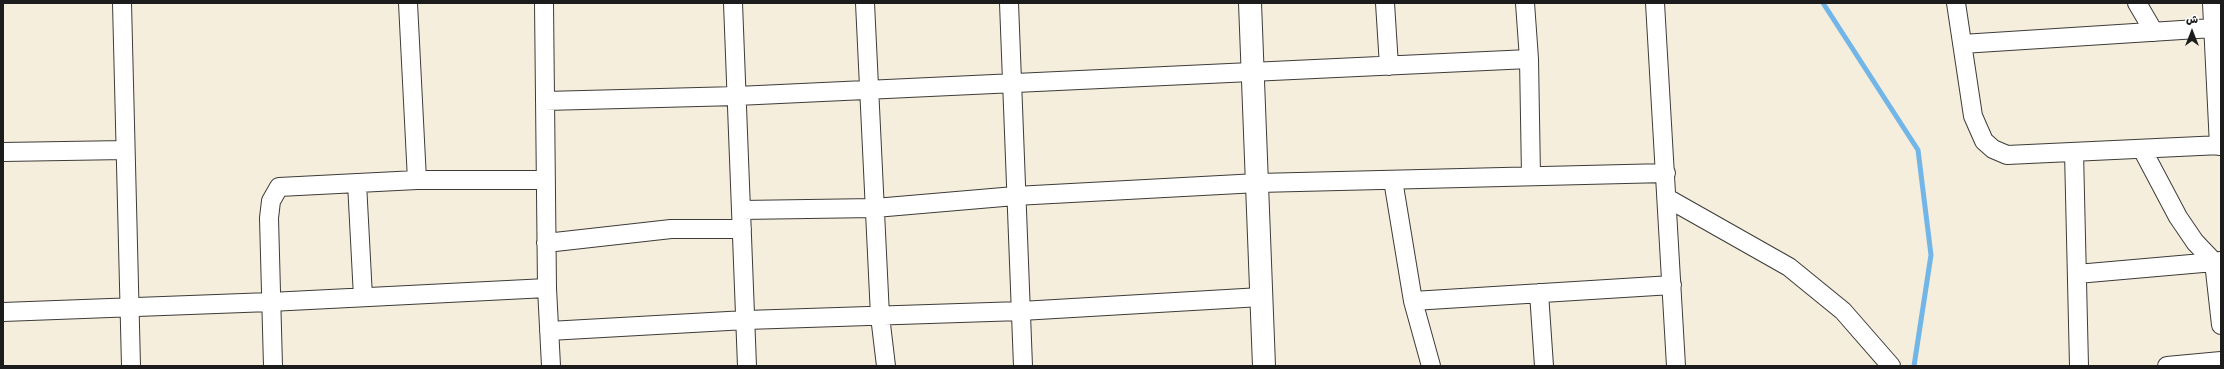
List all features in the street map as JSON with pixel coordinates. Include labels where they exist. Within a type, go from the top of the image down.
[{"type":"street","points":[[122,3],[128,308],[131,366]]},
{"type":"street","points":[[408,3],[417,180]]},
{"type":"street","points":[[544,3],[546,243],[551,366]]},
{"type":"street","points":[[733,3],[748,366]]},
{"type":"street","points":[[864,3],[870,90],[880,316],[886,366]]},
{"type":"street","points":[[1009,3],[1015,196],[1023,366]]},
{"type":"street","points":[[1250,3],[1264,366]]},
{"type":"street","points":[[1385,3],[1389,66]]},
{"type":"street","points":[[1525,3],[1529,59],[1531,176]]},
{"type":"street","points":[[1655,3],[1676,366]]},
{"type":"street","points":[[1956,3],[1973,116],[1984,141],[1993,149],[2007,155],[2220,146],[2212,3]]},
{"type":"street","points":[[2137,3],[2154,32]]},
{"type":"street","points":[[1962,44],[2213,28]]},
{"type":"street","points":[[545,101],[737,96],[1529,59]]},
{"type":"street","points":[[2142,149],[2178,217],[2195,242],[2217,262],[2221,325]]},
{"type":"street","points":[[3,152],[125,150]]},
{"type":"street","points":[[2074,152],[2079,366]]},
{"type":"street","points":[[741,210],[875,208],[1015,196],[1258,184],[1666,173]]},
{"type":"street","points":[[272,366],[269,218],[271,201],[279,187],[417,180],[546,180]]},
{"type":"street","points":[[1393,180],[1413,301],[1431,366]]},
{"type":"street","points":[[357,183],[362,298]]},
{"type":"street","points":[[1667,198],[1788,267],[1843,311],[1891,366]]},
{"type":"street","points":[[546,243],[671,229],[742,228]]},
{"type":"street","points":[[2077,274],[2217,262]]},
{"type":"street","points":[[1413,301],[1672,285]]},
{"type":"street","points":[[3,312],[362,298],[547,288]]},
{"type":"street","points":[[1539,293],[1544,366]]},
{"type":"street","points":[[549,331],[746,320],[1021,311],[1261,297]]},
{"type":"street","points":[[2167,366],[2221,361]]},
{"type":"waterway","points":[[1823,3],[1918,150],[1931,255],[1914,366]]}]
